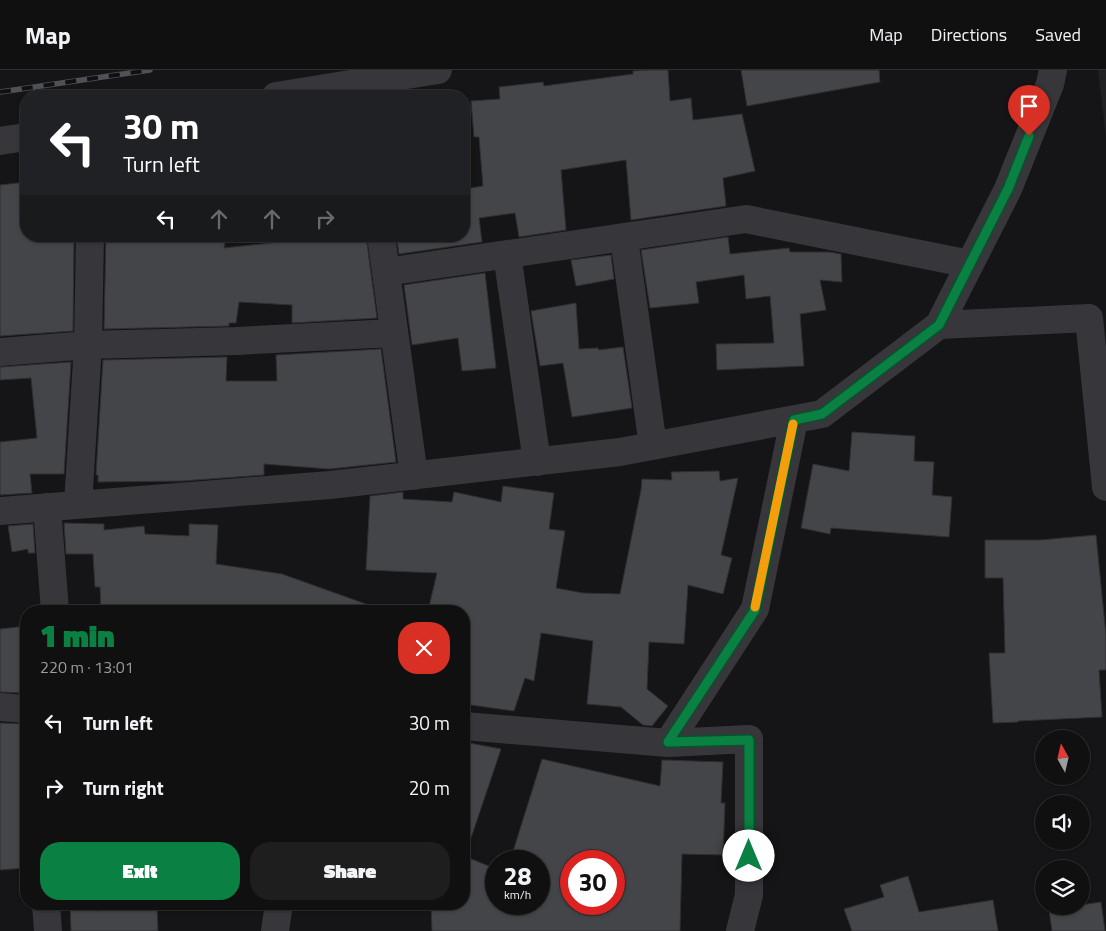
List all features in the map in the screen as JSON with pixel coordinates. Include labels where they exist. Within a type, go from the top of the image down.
[{"type":"street","points":[[313,90],[438,70]]},
{"type":"street","points":[[0,511],[330,485],[537,462],[620,452],[822,414],[939,325],[1008,189],[1050,84],[1053,70]]},
{"type":"street","points":[[0,141],[20,137]]},
{"type":"street","points":[[386,272],[746,219],[970,264]]},
{"type":"street","points":[[624,238],[653,446]]},
{"type":"street","points":[[78,504],[88,345],[90,242]]},
{"type":"street","points":[[382,242],[414,476]]},
{"type":"street","points":[[507,254],[537,462]]},
{"type":"street","points":[[939,325],[1098,317],[1106,487]]},
{"type":"street","points":[[0,352],[88,345],[236,341],[394,333]]},
{"type":"street","points":[[668,742],[755,610],[794,420]]},
{"type":"street","points":[[47,507],[55,605]]},
{"type":"street","points":[[0,707],[20,709]]},
{"type":"street","points":[[470,726],[668,742],[749,740],[749,894],[740,931]]},
{"type":"street","points":[[46,910],[48,931]]},
{"type":"street","points":[[274,931],[278,910]]},
{"type":"shaded area","points":[[1098,70],[1106,70],[1106,137]]},
{"type":"building","points":[[668,70],[670,101],[691,98],[693,120],[742,114],[755,171],[723,178],[726,206],[631,220],[626,160],[561,170],[566,230],[519,237],[515,213],[479,218],[482,242],[399,254],[397,242],[470,242],[470,188],[483,186],[479,137],[474,137],[471,101],[500,99],[499,87],[543,82],[544,86],[633,74],[633,71]]},
{"type":"building","points":[[741,70],[879,70],[880,82],[747,106]]},
{"type":"building","points":[[20,183],[20,242],[74,242],[73,331],[0,336],[0,185]]},
{"type":"building","points":[[728,237],[730,254],[789,248],[790,252],[829,252],[841,254],[842,282],[820,280],[826,310],[800,314],[804,366],[717,370],[716,344],[774,343],[770,296],[746,299],[744,275],[696,282],[699,303],[650,308],[641,250]]},
{"type":"building","points":[[106,242],[225,242],[224,248],[280,242],[367,242],[377,318],[292,323],[292,305],[239,302],[236,323],[229,323],[229,326],[104,329]]},
{"type":"building","points":[[611,255],[614,279],[576,286],[571,260]]},
{"type":"building","points":[[485,273],[496,368],[462,371],[458,338],[412,345],[404,285]]},
{"type":"building","points":[[576,303],[579,349],[598,348],[599,350],[623,347],[632,408],[572,417],[563,363],[540,366],[531,311]]},
{"type":"building","points":[[381,349],[396,462],[329,469],[264,464],[264,475],[182,481],[98,482],[98,475],[96,475],[103,360],[227,357],[226,381],[277,381],[276,355]]},
{"type":"building","points":[[71,362],[64,474],[30,474],[32,493],[0,495],[0,442],[37,438],[31,378],[0,380],[0,367]]},
{"type":"building","points":[[852,432],[915,436],[914,461],[934,462],[932,495],[952,497],[949,537],[831,528],[830,534],[801,528],[813,464],[849,471]]},
{"type":"building","points":[[719,471],[720,481],[738,478],[721,555],[732,558],[723,594],[688,585],[684,644],[649,642],[647,689],[668,706],[652,726],[643,725],[621,707],[587,704],[593,641],[541,633],[534,681],[525,678],[514,711],[470,705],[470,605],[429,605],[437,573],[366,570],[370,496],[403,492],[403,499],[452,502],[454,492],[501,502],[503,486],[554,493],[549,529],[565,531],[556,588],[583,593],[620,594],[642,479],[672,480],[671,472]]},
{"type":"building","points":[[64,523],[104,524],[104,530],[144,526],[145,534],[189,536],[189,524],[218,525],[216,564],[282,574],[369,605],[101,605],[100,587],[95,587],[93,554],[66,554]]},
{"type":"building","points":[[33,524],[35,553],[28,553],[28,549],[12,552],[8,526]]},
{"type":"building","points":[[1096,535],[1106,635],[1106,670],[1099,670],[1102,717],[993,723],[989,653],[1005,653],[1003,578],[985,578],[985,540],[1040,540]]},
{"type":"building","points":[[20,627],[20,693],[0,692],[0,629]]},
{"type":"building","points":[[0,723],[20,724],[20,868],[0,870]]},
{"type":"building","points":[[470,743],[501,749],[470,841]]},
{"type":"building","points":[[542,759],[660,786],[662,760],[723,762],[721,803],[725,803],[723,855],[682,854],[680,931],[432,931],[431,910],[470,910],[470,858],[485,865],[485,915],[550,915],[550,850],[513,850]]},
{"type":"building","points":[[908,876],[919,912],[993,900],[998,931],[852,931],[844,909],[884,897],[880,885]]},
{"type":"building","points":[[1101,902],[1105,931],[1052,931],[1050,915],[1090,915],[1090,904]]},
{"type":"building","points":[[70,910],[157,910],[158,931],[71,931]]},
{"type":"railway","points":[[0,92],[150,70]]},
{"type":"slow traffic","points":[[755,607],[793,424]]},
{"type":"route","points":[[749,856],[749,740],[668,742],[755,610],[794,420],[822,414],[939,325],[1008,189],[1029,136]]}]
